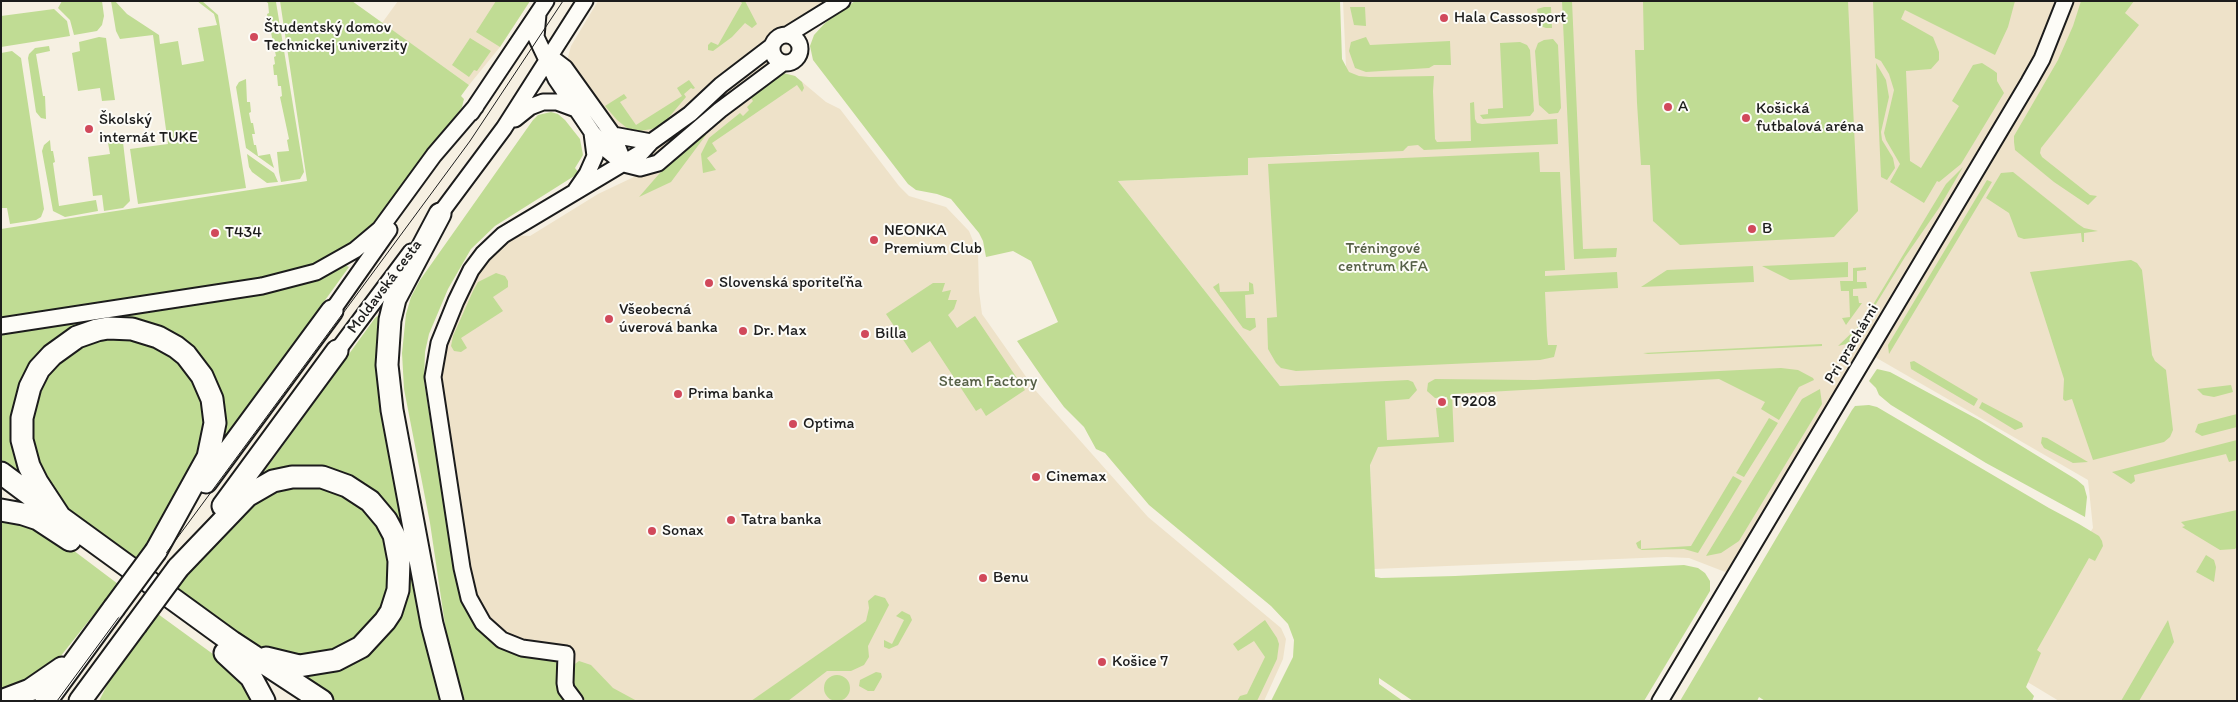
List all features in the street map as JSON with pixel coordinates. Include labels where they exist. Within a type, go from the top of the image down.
[{"type":"highway","points":[[440,214],[395,299],[390,320],[387,365],[392,410],[432,624],[452,701]]},
{"type":"highway","name":"Moldavská cesta","points":[[156,551],[332,310]]},
{"type":"highway","points":[[46,701],[156,551],[205,466],[213,441],[215,423],[212,399],[195,366],[176,347],[147,333],[132,329],[108,328],[77,337],[39,369],[30,387],[22,418],[24,450],[55,522]]},
{"type":"highway","name":"Moldavská cesta","points":[[178,568],[337,351]]},
{"type":"highway","points":[[1,474],[55,522]]},
{"type":"highway","points":[[80,701],[178,568],[247,496],[264,485],[282,479],[314,476],[337,482],[370,501],[386,520],[394,535],[400,570],[398,590],[391,612],[386,621],[361,647],[336,660],[299,666],[229,647]]},
{"type":"highway","points":[[1,489],[55,522],[229,647],[293,701]]},
{"type":"highway","points":[[1,510],[55,522]]},
{"type":"highway","points":[[229,647],[251,677],[264,701]]},
{"type":"highway","points":[[229,647],[322,701]]},
{"type":"highway","points":[[1,701],[22,694],[46,681],[85,649]]},
{"type":"highway","points":[[91,701],[107,664]]},
{"type":"street","name":"Moldavská cesta","points":[[337,351],[504,128],[546,56],[570,26],[585,1]]},
{"type":"street","points":[[575,701],[566,689],[566,654],[528,649],[502,640],[488,628],[474,609],[462,568],[434,377],[437,353],[444,330],[456,300],[477,262],[503,235],[642,152],[651,142],[671,129],[721,85],[772,46],[777,38],[787,35],[823,15],[842,1]]},
{"type":"street","name":"Pri prachárni","points":[[1660,701],[2042,59],[2065,1]]},
{"type":"street","name":"Moldavská cesta","points":[[332,310],[476,106],[542,7]]},
{"type":"street","points":[[542,7],[536,32],[546,56],[576,109],[608,151],[624,164],[640,168],[658,163],[712,116],[783,62],[795,59],[800,47],[823,15]]},
{"type":"street","points":[[565,68],[570,26]]},
{"type":"street","points":[[787,35],[795,39],[800,47]]},
{"type":"street","points":[[772,46],[773,55],[783,62]]},
{"type":"street","points":[[511,53],[525,47],[546,56],[565,68],[614,135],[624,164]]},
{"type":"street","points":[[504,128],[530,107],[543,102],[557,102],[576,109]]},
{"type":"street","points":[[1,326],[262,286],[316,272],[356,250],[380,229],[434,155],[476,106]]},
{"type":"street","points":[[575,192],[594,161],[595,148],[592,132]]},
{"type":"street","points":[[614,135],[651,142]]},
{"type":"shaded area","points":[[398,1],[530,1],[500,47],[469,85],[382,23]]},
{"type":"shaded area","points":[[598,1],[825,1],[794,25],[763,45],[779,72],[795,76],[826,102],[840,109],[899,186],[909,196],[946,207],[969,231],[978,253],[982,314],[1036,391],[1148,517],[1281,628],[1286,639],[1283,659],[1264,701],[575,701],[565,654],[522,648],[474,609],[433,377],[456,301],[503,235],[530,236],[598,194],[638,175],[649,172],[622,131],[616,127],[570,63],[568,57],[571,46]]},
{"type":"shaded area","points":[[1343,1],[2237,1],[2237,701],[2059,701],[2001,666],[2093,528],[2088,480],[1868,353],[1733,575],[1689,558],[1666,557],[1374,569],[1367,382],[1280,386],[1118,181],[1248,175],[1248,158],[1350,154]]},
{"type":"green space","points":[[62,1],[102,1],[104,16],[102,25],[97,31],[74,35],[70,20],[58,8]]},
{"type":"green space","points":[[111,1],[115,1],[127,14],[159,35],[160,44],[178,41],[182,65],[204,61],[198,28],[217,25],[214,14],[197,1],[202,1],[218,15],[246,188],[138,204],[130,149],[168,144],[153,35],[120,39],[116,31]]},
{"type":"green space","points":[[265,1],[276,2],[304,172],[300,179],[281,182],[277,152],[289,151],[287,140],[289,139],[280,97],[282,96],[281,86],[278,86],[277,75],[274,75],[273,65],[275,64],[274,57],[276,56],[267,14],[269,13],[268,3]]},
{"type":"green space","points":[[280,1],[352,1],[469,85],[461,96],[464,99],[462,107],[388,212],[359,240],[308,268],[172,294],[1,320],[1,229],[307,181]]},
{"type":"green space","points":[[496,1],[530,1],[500,47],[476,32]]},
{"type":"green space","points":[[740,1],[745,1],[757,24],[752,28],[745,23],[732,37],[713,51],[708,50],[708,45],[711,42],[718,45],[742,3]]},
{"type":"green space","points":[[855,1],[1340,1],[1342,59],[1349,72],[1369,77],[1434,76],[1435,139],[1437,142],[1471,141],[1470,103],[1474,102],[1477,123],[1557,119],[1558,144],[1424,150],[1418,145],[1408,146],[1403,151],[1248,158],[1248,175],[1118,181],[1280,386],[1408,380],[1413,382],[1417,390],[1409,399],[1385,401],[1387,440],[1439,437],[1436,408],[1448,406],[1447,397],[1435,398],[1427,391],[1428,383],[1435,379],[1535,380],[1781,368],[1798,370],[1813,378],[1814,380],[1799,387],[1779,420],[1761,409],[1765,402],[1719,379],[1452,394],[1454,442],[1378,447],[1370,465],[1375,577],[1455,576],[1684,565],[1698,568],[1705,573],[1710,581],[1710,591],[1644,701],[1413,701],[1379,678],[1379,684],[1403,701],[1271,701],[1293,657],[1294,640],[1288,624],[1271,606],[1149,505],[1105,453],[1096,449],[1084,427],[1064,407],[1044,380],[1017,341],[1058,322],[1031,261],[1013,251],[986,257],[983,241],[979,233],[951,199],[916,190],[908,184],[813,60],[810,46],[814,35],[825,23]]},
{"type":"green space","points":[[1562,1],[1572,1],[1583,249],[1617,248],[1616,257],[1574,259]]},
{"type":"green space","name":"Košická futbalová aréna","points":[[1643,1],[1848,1],[1858,211],[1834,237],[1680,245],[1653,221],[1650,165],[1641,165],[1637,103],[1635,50],[1644,50]]},
{"type":"green space","points":[[1873,1],[2015,1],[2008,27],[1995,55],[1905,10],[1901,19],[1933,37],[1939,52],[1939,60],[1931,69],[1906,71],[1910,161],[1921,168],[1959,106],[1952,101],[1973,65],[1982,63],[1997,73],[1997,81],[2004,93],[1961,164],[1939,182],[1937,181],[1924,203],[1890,182],[1900,164],[1884,133],[1894,90],[1889,74],[1881,61],[1875,58]]},
{"type":"green space","points":[[2081,1],[2134,1],[2125,13],[2139,25],[2041,148],[2040,153],[2042,157],[2090,195],[2097,196],[2088,205],[2054,182],[2015,150],[2014,142],[2014,136],[2058,60],[2073,26]]},
{"type":"green space","points":[[1350,7],[1365,7],[1366,26],[1354,25]]},
{"type":"green space","points":[[1551,7],[1552,28],[1540,26],[1537,9]]},
{"type":"green space","points":[[54,9],[67,21],[70,36],[1,47],[1,16]]},
{"type":"green space","points":[[99,37],[106,38],[115,100],[102,101],[100,88],[78,91],[72,53],[80,51],[79,42]]},
{"type":"green space","points":[[1366,37],[1370,45],[1450,41],[1451,65],[1366,72],[1355,68],[1349,51],[1351,42]]},
{"type":"green space","points":[[470,38],[491,51],[477,71],[474,70],[469,77],[452,65]]},
{"type":"green space","points":[[1553,39],[1558,45],[1561,108],[1558,113],[1549,114],[1539,105],[1535,51],[1538,43]]},
{"type":"green space","points":[[1520,42],[1527,45],[1530,50],[1534,111],[1530,116],[1483,119],[1480,115],[1488,114],[1488,109],[1503,108],[1500,43]]},
{"type":"green space","points":[[49,46],[50,51],[36,54],[43,96],[45,96],[46,119],[41,118],[36,112],[28,58],[35,48]]},
{"type":"green space","points":[[12,51],[21,58],[44,209],[41,217],[36,220],[10,224],[7,208],[1,208],[1,53]]},
{"type":"green space","points":[[1876,63],[1886,80],[1889,97],[1881,132],[1882,140],[1893,158],[1895,168],[1887,180],[1881,177]]},
{"type":"green space","points":[[779,72],[795,76],[802,82],[804,88],[802,92],[797,85],[712,143],[717,151],[707,158],[716,170],[703,173],[701,154],[709,138],[740,113],[743,116],[749,110],[747,107],[753,101],[751,98]]},
{"type":"green space","points":[[246,79],[247,102],[250,102],[251,112],[249,113],[255,134],[252,134],[254,145],[256,145],[258,156],[270,154],[274,168],[246,148],[236,87],[239,82]]},
{"type":"green space","points":[[689,80],[695,88],[691,88],[684,94],[686,97],[664,123],[652,129],[639,131],[627,128],[605,106],[624,94],[627,98],[620,102],[636,125],[682,96],[677,88]]},
{"type":"green space","points":[[551,112],[558,114],[565,120],[580,139],[583,155],[575,168],[579,173],[495,226],[471,249],[448,289],[429,334],[425,352],[424,382],[456,578],[466,611],[476,625],[513,652],[524,656],[558,660],[558,680],[567,701],[464,701],[448,645],[430,523],[404,389],[402,353],[406,314],[411,297],[420,280],[533,120],[538,115]]},
{"type":"green space","points":[[704,133],[706,135],[671,182],[639,197],[659,174]]},
{"type":"green space","points":[[122,134],[130,201],[123,208],[104,211],[102,195],[93,196],[88,157],[110,154],[107,137]]},
{"type":"green space","points":[[50,140],[55,162],[53,163],[59,206],[96,200],[98,211],[65,217],[53,211],[42,151],[44,145]]},
{"type":"green space","name":"Tréningové centrum KFA","points":[[1539,152],[1540,172],[1560,172],[1565,270],[1545,271],[1545,276],[1617,272],[1618,288],[1545,292],[1548,345],[1557,345],[1554,357],[1540,360],[1296,371],[1281,368],[1276,363],[1268,349],[1267,318],[1277,317],[1268,164]]},
{"type":"green space","points":[[247,154],[274,173],[278,182],[267,183],[252,172],[249,167]]},
{"type":"green space","points":[[1963,167],[1939,208],[1905,257],[1855,338],[1850,343],[1838,346],[1862,323],[1946,184]]},
{"type":"green space","points":[[2013,172],[2078,224],[2084,228],[2098,231],[2084,233],[2084,242],[2082,242],[2081,233],[2024,239],[2018,237],[2009,213],[1986,198],[2001,173]]},
{"type":"green space","points":[[1987,180],[1992,182],[1889,354],[1888,345]]},
{"type":"green space","points":[[2131,260],[2137,263],[2142,270],[2152,355],[2155,361],[2166,370],[2173,430],[2170,437],[2164,442],[2093,460],[2072,399],[2065,401],[2063,399],[2064,379],[2030,272]]},
{"type":"green space","points":[[1848,262],[1848,277],[1790,280],[1762,266]]},
{"type":"green space","points":[[345,265],[349,267],[227,436],[222,434],[222,412],[149,325],[36,359],[22,475],[1,464],[1,332],[279,289],[315,279]]},
{"type":"green space","points":[[1753,266],[1754,282],[1641,287],[1667,270]]},
{"type":"green space","points":[[1866,267],[1866,270],[1857,271],[1857,282],[1866,282],[1867,288],[1853,289],[1853,296],[1858,296],[1859,303],[1862,303],[1846,325],[1842,318],[1850,317],[1849,291],[1841,291],[1840,281],[1853,281],[1853,268]]},
{"type":"green space","points":[[496,273],[505,276],[508,281],[508,287],[493,297],[503,311],[461,338],[467,348],[461,352],[454,351],[451,346],[453,336],[473,291],[478,282]]},
{"type":"green space","points":[[1249,282],[1253,284],[1254,294],[1245,295],[1246,318],[1255,318],[1256,327],[1250,331],[1243,328],[1213,287],[1219,283],[1220,292],[1249,291]]},
{"type":"green space","name":"Steam Factory","points":[[933,283],[945,283],[942,292],[951,290],[948,300],[957,300],[954,309],[948,315],[957,328],[975,316],[1025,390],[986,416],[981,408],[976,411],[930,341],[912,353],[886,314]]},
{"type":"green space","points":[[381,313],[444,701],[336,701],[306,678],[307,675],[336,666],[404,590],[371,495],[265,477],[263,473],[375,318]]},
{"type":"green space","points":[[107,337],[123,337],[152,344],[178,359],[198,389],[207,420],[203,448],[170,510],[135,561],[63,508],[54,497],[32,446],[31,409],[46,372],[79,346]]},
{"type":"green space","points":[[1822,344],[1822,346],[1643,353]]},
{"type":"green space","points":[[1914,361],[1978,399],[1974,406],[1911,369],[1910,362]]},
{"type":"green space","points":[[1877,369],[1890,372],[1979,420],[2077,480],[2084,486],[2087,497],[2085,517],[1986,463],[1891,405],[1879,395],[1876,388],[1869,381]]},
{"type":"green space","points":[[2231,385],[2233,392],[2214,397],[2203,395],[2197,389]]},
{"type":"green space","points":[[1820,389],[1822,404],[1739,541],[1721,553],[1706,556],[1802,399]]},
{"type":"green space","points":[[1982,402],[2022,423],[2023,427],[2015,430],[1979,408]]},
{"type":"green space","points":[[1869,405],[1877,407],[2079,524],[2099,536],[2102,541],[2103,546],[2095,561],[2089,558],[2037,650],[2041,653],[2026,687],[2034,696],[2032,701],[1765,701],[1759,697],[1757,701],[1680,701],[1852,410],[1855,406]]},
{"type":"green space","points":[[2237,414],[2237,427],[2202,436],[2195,432],[2198,424]]},
{"type":"green space","points":[[1769,418],[1778,423],[1744,477],[1736,473]]},
{"type":"green space","points":[[2042,437],[2047,438],[2088,462],[2073,463],[2044,448],[2041,443]]},
{"type":"green space","points":[[2237,440],[2237,460],[2229,462],[2226,454],[2134,475],[2135,481],[2131,484],[2112,472]]},
{"type":"green space","points":[[1733,476],[1742,481],[1698,553],[1684,549],[1642,550],[1638,548],[1636,543],[1641,540],[1641,549],[1691,546]]},
{"type":"green space","points":[[307,481],[364,504],[389,542],[388,601],[359,641],[308,659],[261,650],[175,590],[212,542],[256,496]]},
{"type":"green space","points":[[2237,510],[2237,547],[2235,549],[2220,550],[2182,527],[2185,526],[2181,522]]},
{"type":"green space","points":[[1,516],[53,535],[118,584],[60,657],[44,672],[1,692]]},
{"type":"green space","points":[[2206,555],[2214,560],[2216,567],[2214,582],[2196,572]]},
{"type":"green space","points":[[875,595],[885,598],[889,605],[868,646],[869,657],[864,665],[851,671],[827,671],[788,701],[751,701],[866,621],[869,608],[868,601]]},
{"type":"green space","points":[[902,611],[910,615],[912,620],[898,645],[889,649],[884,647],[884,640],[892,644],[904,620],[896,616]]},
{"type":"green space","points":[[158,614],[239,673],[257,701],[99,701],[113,673]]},
{"type":"green space","points":[[1265,620],[1279,644],[1277,659],[1257,701],[1237,701],[1240,696],[1247,694],[1265,657],[1254,641],[1238,651],[1233,644]]},
{"type":"green space","points":[[2168,620],[2174,642],[2139,701],[2121,701]]},
{"type":"green space","points":[[579,661],[591,665],[613,688],[637,701],[587,701],[579,696],[573,690],[572,666]]},
{"type":"green space","points":[[876,672],[881,673],[882,677],[874,691],[868,691],[859,686],[860,680]]},
{"type":"green space","points":[[837,675],[846,679],[850,688],[846,697],[837,701],[828,697],[824,688],[828,679]]},
{"type":"tram line","points":[[57,701],[470,141],[563,1]]},
{"type":"place","name":"Hala Cassosport","points":[[1444,18]]},
{"type":"place","name":"Študentský domov Technickej univerzity","points":[[254,37]]},
{"type":"place","name":"A","points":[[1668,107]]},
{"type":"place","name":"Košická futbalová aréna","points":[[1746,118]]},
{"type":"place","name":"Školský internát TUKE","points":[[89,129]]},
{"type":"place","name":"B","points":[[1752,229]]},
{"type":"place","name":"T434","points":[[215,233]]},
{"type":"place","name":"NEONKA Premium Club","points":[[874,240]]},
{"type":"place","name":"Slovenská sporiteľňa","points":[[709,283]]},
{"type":"place","name":"Všeobecná úverová banka","points":[[609,319]]},
{"type":"place","name":"Dr. Max","points":[[743,331]]},
{"type":"place","name":"Billa","points":[[865,334]]},
{"type":"place","name":"Prima banka","points":[[678,394]]},
{"type":"place","name":"T9208","points":[[1442,402]]},
{"type":"place","name":"Optima","points":[[793,424]]},
{"type":"place","name":"Cinemax","points":[[1036,477]]},
{"type":"place","name":"Tatra banka","points":[[731,520]]},
{"type":"place","name":"Sonax","points":[[652,531]]},
{"type":"place","name":"Benu","points":[[983,578]]},
{"type":"place","name":"Košice 7","points":[[1102,662]]}]
